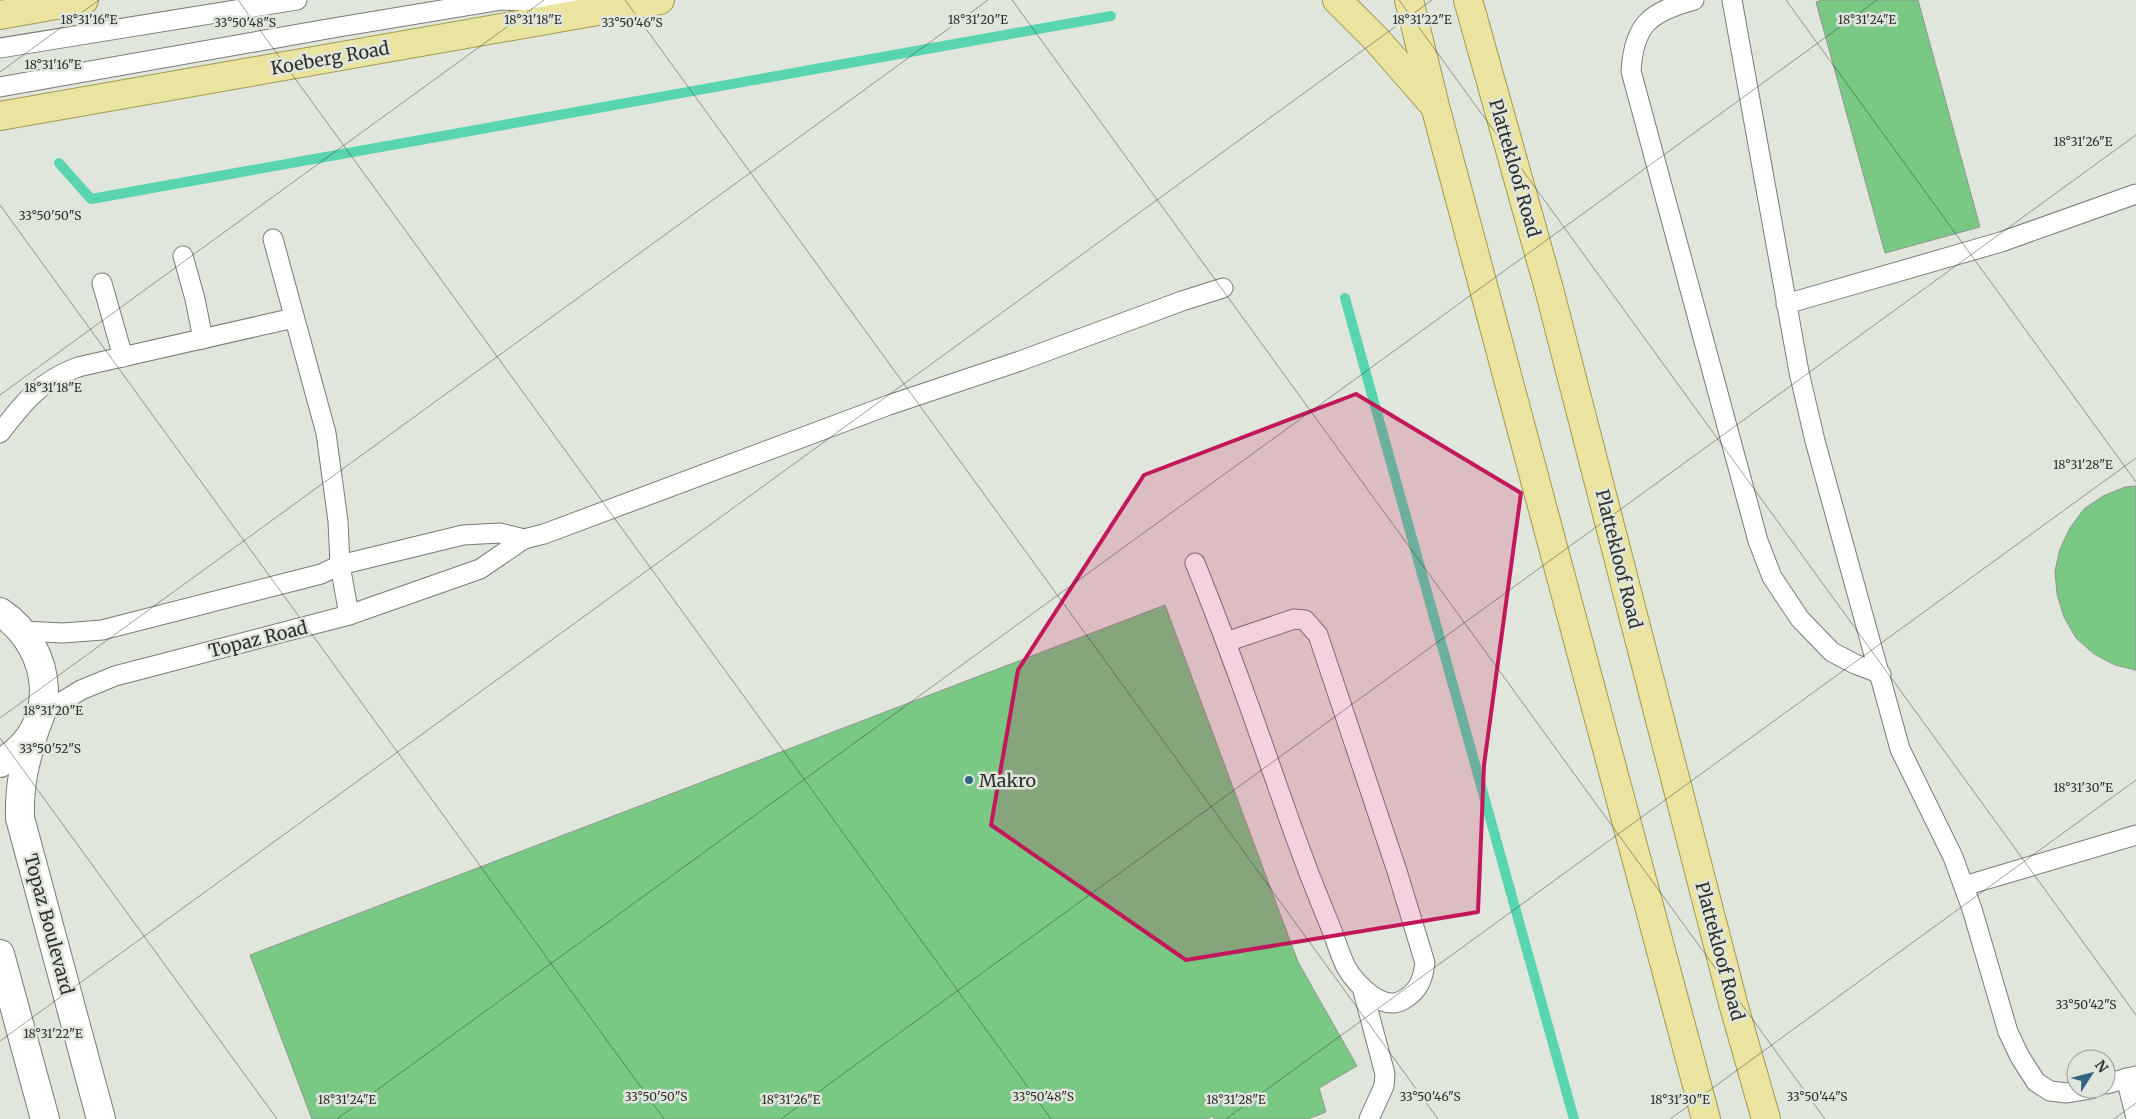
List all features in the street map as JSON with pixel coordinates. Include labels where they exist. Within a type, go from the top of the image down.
[{"type":"main road","points":[[0,15],[84,0]]},
{"type":"main road","points":[[1337,0],[1377,40],[1435,106]]},
{"type":"main road","points":[[1409,0],[1435,106],[1706,1119]]},
{"type":"main road","name":"Plattekloof Road","points":[[1468,0],[1549,289],[1733,1002],[1766,1119]]},
{"type":"main road","points":[[1480,44],[1485,0]]},
{"type":"main road","name":"Koeberg Road","points":[[0,116],[649,2]]},
{"type":"street","name":"Topaz Boulevard","points":[[0,612],[23,631],[35,649],[43,670],[44,693],[38,722],[22,770],[19,792],[20,818],[101,1119]]},
{"type":"street","points":[[0,763],[13,756],[38,722]]},
{"type":"street","points":[[0,954],[44,1119]]},
{"type":"lane","points":[[0,48],[297,0]]},
{"type":"lane","points":[[0,87],[502,0],[649,2]]},
{"type":"lane","points":[[1694,0],[1666,9],[1646,23],[1638,32],[1632,48],[1631,71],[1758,541],[1772,578],[1800,619],[1832,652],[1855,664],[1881,674]]},
{"type":"lane","points":[[1732,0],[1799,372],[1815,441],[1900,748],[1953,857],[1964,886],[2008,1032],[2020,1057],[2036,1082],[2050,1091],[2066,1093]]},
{"type":"lane","points":[[1786,304],[2001,242],[2136,194]]},
{"type":"lane","points":[[273,239],[326,433],[338,521],[340,564],[349,615]]},
{"type":"lane","points":[[183,256],[195,299],[202,339]]},
{"type":"lane","points":[[102,283],[123,358]]},
{"type":"lane","points":[[23,631],[63,633],[102,630],[321,574],[340,564],[462,535],[500,532],[524,539],[544,534],[889,405],[1020,361],[1182,301],[1223,288]]},
{"type":"lane","points":[[0,433],[26,400],[45,383],[59,374],[294,318]]},
{"type":"lane","name":"Topaz Road","points":[[38,722],[81,690],[115,676],[349,615],[480,569],[524,539]]},
{"type":"lane","points":[[1195,563],[1226,642],[1308,871],[1346,968],[1362,987],[1374,997],[1388,1003],[1401,1001],[1419,986],[1423,978],[1425,963],[1419,938],[1318,635],[1305,620],[1294,619],[1226,642]]},
{"type":"lane","points":[[1964,886],[2136,835]]},
{"type":"lane","points":[[1362,987],[1385,1074],[1384,1086],[1370,1119]]},
{"type":"lane","points":[[2116,1081],[2131,1077],[2136,1118]]},
{"type":"highlighted area","points":[[1356,394],[1521,493],[1484,765],[1478,912],[1186,960],[991,825],[1018,670],[1144,475]]},
{"type":"building","points":[[1822,0],[1918,0],[1980,227],[1885,253],[1816,2]]},
{"type":"building","points":[[2136,486],[2136,670],[2115,665],[2094,654],[2076,638],[2064,617],[2057,594],[2055,571],[2060,549],[2070,528],[2084,509],[2103,496],[2125,487]]},
{"type":"building","name":"Makro","points":[[1165,605],[1298,962],[1357,1066],[1319,1088],[1326,1112],[1308,1119],[1214,1119],[1213,1116],[1207,1119],[312,1119],[250,955]]},
{"type":"waterway","points":[[59,163],[91,199],[1111,16]]},
{"type":"waterway","points":[[1345,298],[1574,1119]]},
{"type":"place","name":"Makro","points":[[969,780]]}]
